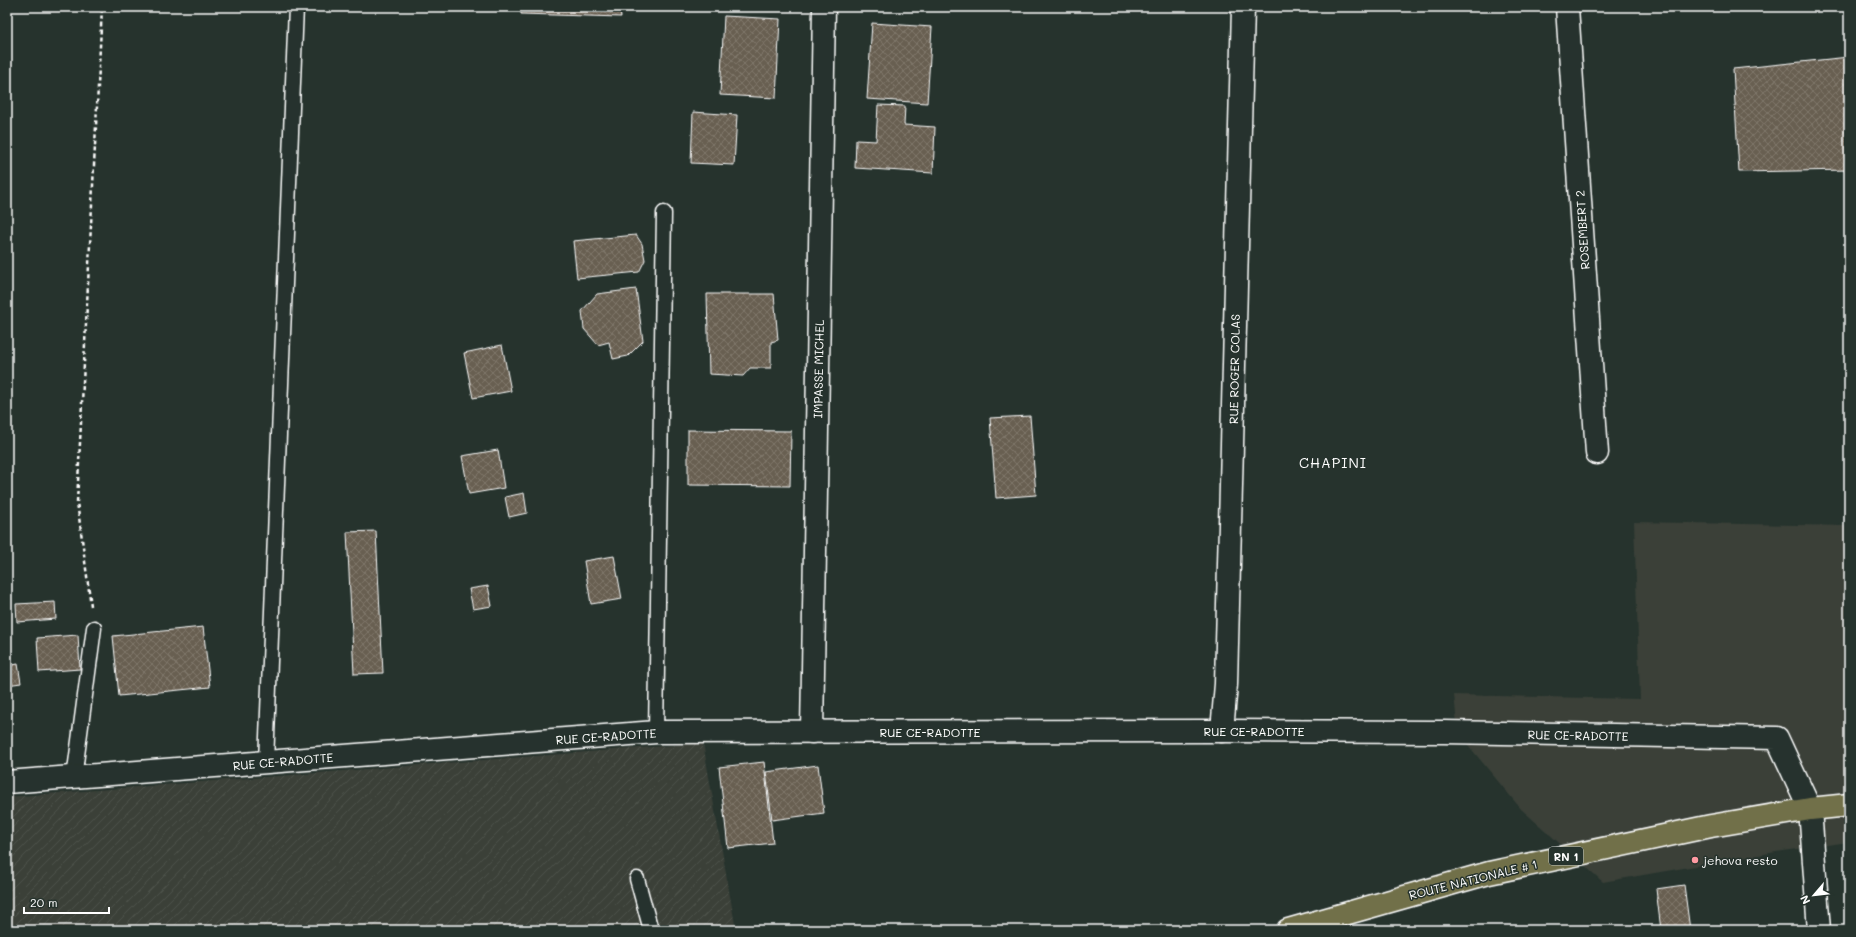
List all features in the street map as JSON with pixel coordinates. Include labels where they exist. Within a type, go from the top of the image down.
[{"type":"main road","name":"ROUTE NATIONALE # 1","points":[[1288,930],[1489,872],[1711,826],[1810,809],[1849,805]]},
{"type":"street","name":"IMPASSE MICHEL","points":[[812,732],[824,7]]},
{"type":"street","name":"RUE ROGER COLAS","points":[[1222,731],[1226,684],[1242,7]]},
{"type":"street","name":"ROSEMBERT 2","points":[[1567,7],[1597,453]]},
{"type":"street","name":"RUE CE-RADOTTE","points":[[7,782],[656,732],[1442,732],[1777,738],[1810,809]]},
{"type":"street","points":[[1810,809],[1820,930]]},
{"type":"lane","points":[[266,762],[296,7]]},
{"type":"lane","points":[[656,732],[664,213]]},
{"type":"lane","points":[[74,778],[94,628]]},
{"type":"lane","points":[[638,879],[651,930]]},
{"type":"path","points":[[94,628],[77,502],[102,7]]},
{"type":"shaded area","points":[[1634,522],[1849,526],[1849,842],[1776,852],[1603,882],[1521,809],[1458,733],[1454,695],[1640,699]]},
{"type":"shaded area","points":[[703,743],[736,930],[7,930],[7,797]]},
{"type":"building","points":[[521,7],[619,7],[621,17],[521,14]]},
{"type":"building","points":[[724,16],[780,19],[776,98],[720,95]]},
{"type":"building","points":[[872,23],[932,27],[927,103],[867,99]]},
{"type":"building","points":[[1849,57],[1849,170],[1739,172],[1733,69]]},
{"type":"building","points":[[878,105],[905,106],[904,125],[935,127],[933,173],[855,168],[856,140],[876,141]]},
{"type":"building","points":[[693,112],[737,115],[734,165],[691,163]]},
{"type":"building","points":[[636,235],[642,244],[645,260],[639,272],[577,278],[573,241]]},
{"type":"building","points":[[636,289],[643,341],[628,356],[613,359],[609,342],[598,345],[584,329],[582,311],[597,294]]},
{"type":"building","points":[[707,294],[774,294],[778,340],[771,342],[771,368],[750,368],[743,376],[709,374]]},
{"type":"building","points":[[502,345],[511,391],[473,398],[464,353]]},
{"type":"building","points":[[1030,416],[1036,495],[996,498],[990,418]]},
{"type":"building","points":[[688,430],[791,431],[790,486],[688,485]]},
{"type":"building","points":[[498,450],[504,488],[469,494],[462,456]]},
{"type":"building","points":[[524,493],[527,513],[509,517],[505,497]]},
{"type":"building","points":[[376,531],[383,673],[354,674],[347,532]]},
{"type":"building","points":[[614,556],[622,599],[591,604],[584,561]]},
{"type":"building","points":[[488,586],[492,606],[473,609],[469,589]]},
{"type":"building","points":[[55,602],[56,619],[17,622],[16,604]]},
{"type":"building","points":[[203,627],[210,687],[119,696],[113,636]]},
{"type":"building","points":[[78,635],[80,669],[39,672],[37,638]]},
{"type":"building","points":[[18,664],[21,683],[7,685],[7,666]]},
{"type":"building","points":[[764,762],[773,843],[728,848],[719,767]]},
{"type":"building","points":[[818,765],[824,813],[772,820],[766,772]]},
{"type":"building","points":[[1684,885],[1690,930],[1661,930],[1656,889]]},
{"type":"place","name":"jehova resto","points":[[1695,860]]},
{"type":"district","name":"CHAPINI","points":[[1333,462]]}]
